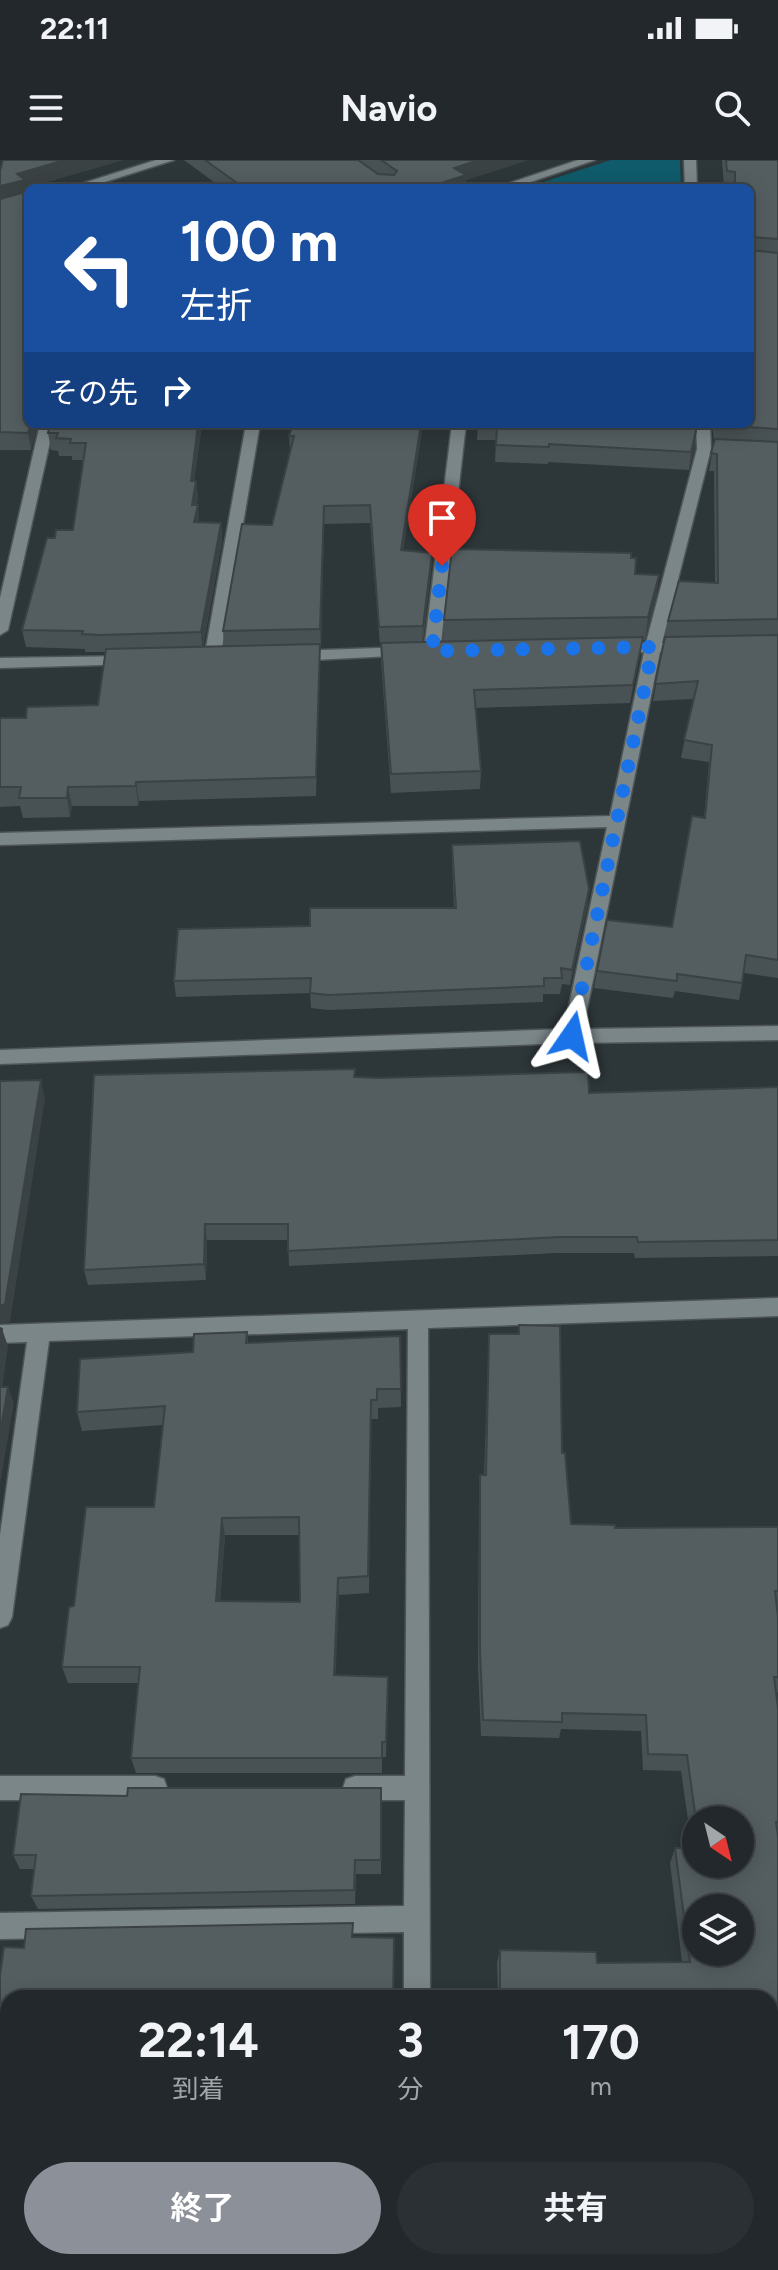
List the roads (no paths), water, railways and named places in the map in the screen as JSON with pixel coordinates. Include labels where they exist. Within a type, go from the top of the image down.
[{"type":"street","points":[[87,184],[168,160]]},
{"type":"street","points":[[514,184],[589,160]]},
{"type":"street","points":[[690,160],[691,184]]},
{"type":"street","points":[[0,630],[46,428]]},
{"type":"street","points":[[212,659],[252,428]]},
{"type":"street","points":[[275,657],[440,650],[459,428]]},
{"type":"street","points":[[572,1036],[653,647],[711,450],[704,428]]},
{"type":"street","points":[[590,648],[700,646]]},
{"type":"street","points":[[0,663],[152,660]]},
{"type":"street","points":[[0,839],[615,821]]},
{"type":"street","points":[[0,1057],[572,1036],[778,1033]]},
{"type":"street","points":[[0,1334],[778,1307]]},
{"type":"street","points":[[417,1990],[418,1318]]},
{"type":"street","points":[[0,1617],[39,1334]]},
{"type":"street","points":[[0,1788],[186,1788]]},
{"type":"street","points":[[326,1788],[419,1788]]},
{"type":"street","points":[[0,1926],[419,1919]]}]
